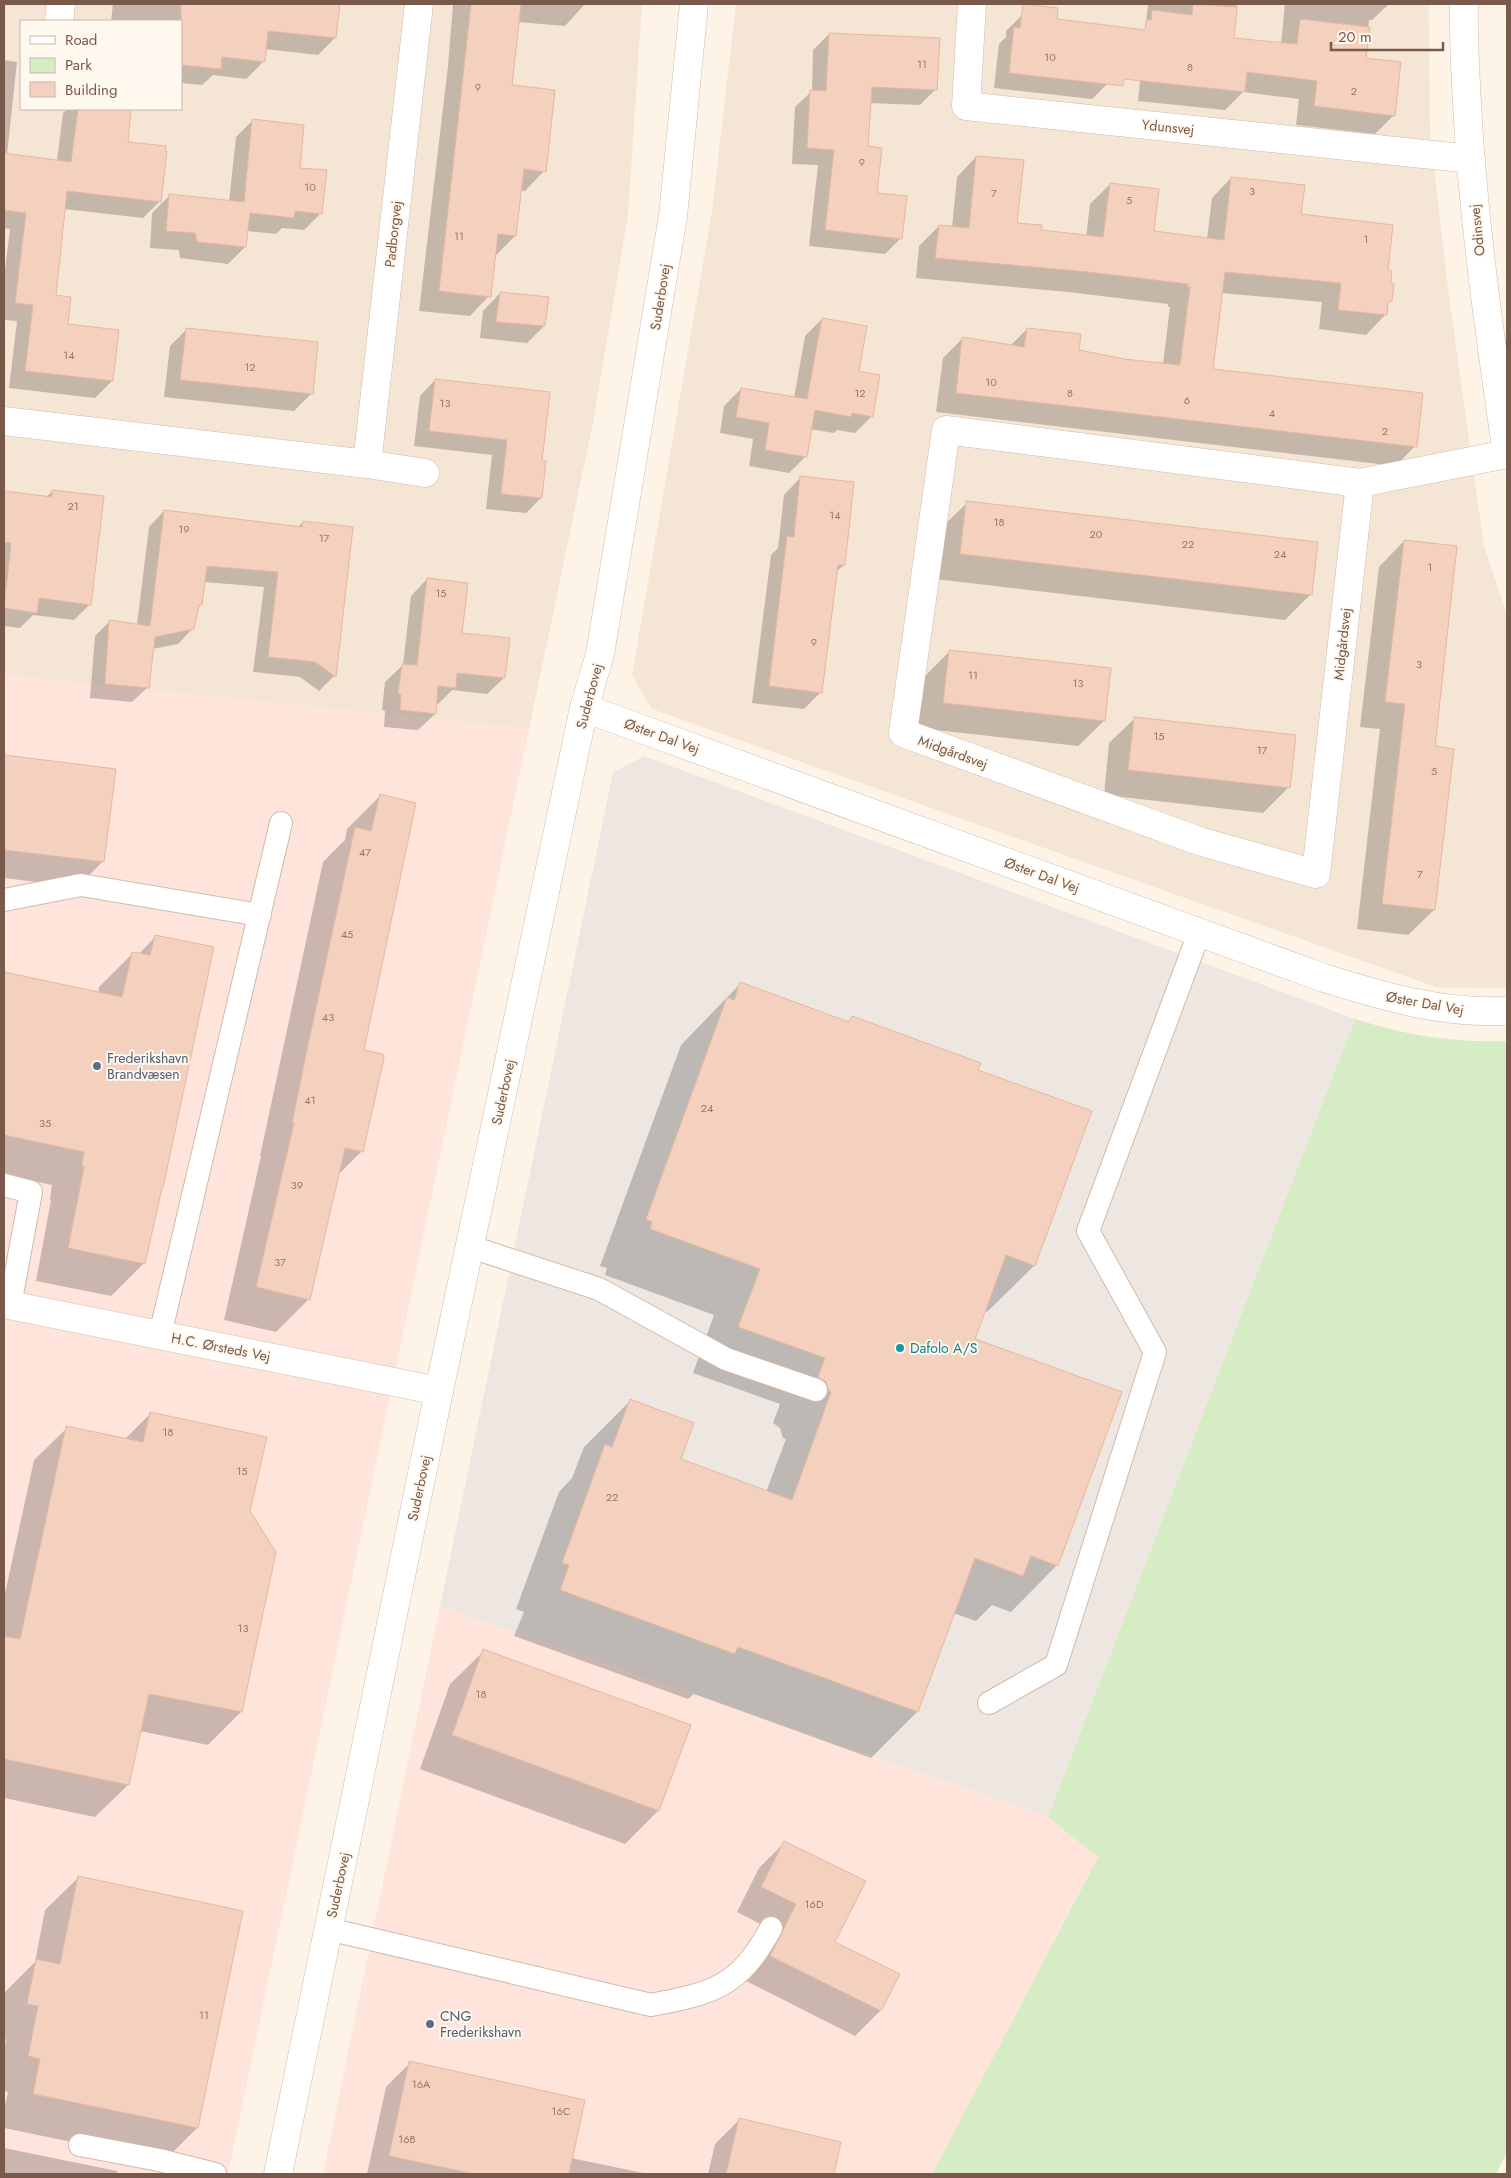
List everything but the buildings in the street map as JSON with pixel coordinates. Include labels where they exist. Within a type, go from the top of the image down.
[{"type":"street","points":[[58,20],[61,4]]},
{"type":"street","name":"Padborgvej","points":[[368,464],[419,4]]},
{"type":"street","name":"Suderbovej","points":[[278,2174],[439,1391],[584,708],[600,654],[674,216],[694,4]]},
{"type":"street","name":"Ydunsvej","points":[[972,4],[966,106],[1471,159]]},
{"type":"street","name":"Odinsvej","points":[[1464,4],[1463,37],[1471,159],[1483,287],[1507,454]]},
{"type":"street","points":[[4,421],[368,464],[425,473]]},
{"type":"street","name":"Midgårdsvej","points":[[1360,483],[1316,874],[1202,842],[903,733],[946,430],[1360,483],[1507,454]]},
{"type":"street","name":"Øster Dal Vej","points":[[584,708],[1324,978],[1393,999],[1480,1012],[1507,1012]]},
{"type":"street","name":"H.C. Ørsteds Vej","points":[[7,1304],[439,1391]]},
{"type":"lane","points":[[160,1335],[281,824]]},
{"type":"lane","points":[[4,900],[81,886],[260,915]]},
{"type":"lane","points":[[989,1703],[1056,1665],[1155,1352],[1088,1231],[1199,933]]},
{"type":"lane","points":[[4,1186],[31,1192],[7,1304]]},
{"type":"lane","points":[[471,1247],[599,1289],[726,1359],[816,1390]]},
{"type":"lane","points":[[328,1929],[651,2004],[690,1998],[722,1986],[742,1971],[760,1947],[771,1928]]},
{"type":"lane","points":[[80,2145],[157,2167],[216,2174]]},
{"type":"shaded area","points":[[4,4],[642,4],[628,216],[593,423],[529,729],[4,675]]},
{"type":"shaded area","points":[[736,4],[1429,4],[1430,133],[1449,296],[1484,546],[1507,616],[1507,988],[1439,988],[652,709],[632,675],[712,211]]},
{"type":"shaded area","points":[[4,675],[529,729],[228,2174],[4,2174]]},
{"type":"shaded area","points":[[644,756],[1355,1019],[1048,1817],[440,1606],[613,773]]},
{"type":"shaded area","points":[[440,1606],[1048,1817],[1098,1856],[932,2174],[323,2174]]},
{"type":"green space","points":[[1355,1019],[1411,1034],[1430,1037],[1468,1041],[1507,1041],[1507,2152],[1496,2174],[932,2174],[1098,1857],[1048,1817]]},
{"type":"place","name":"Frederikshavn Brandvæsen","points":[[97,1066]]},
{"type":"place","name":"Dafolo A/S","points":[[900,1348]]},
{"type":"place","name":"CNG Frederikshavn","points":[[430,2024]]}]
